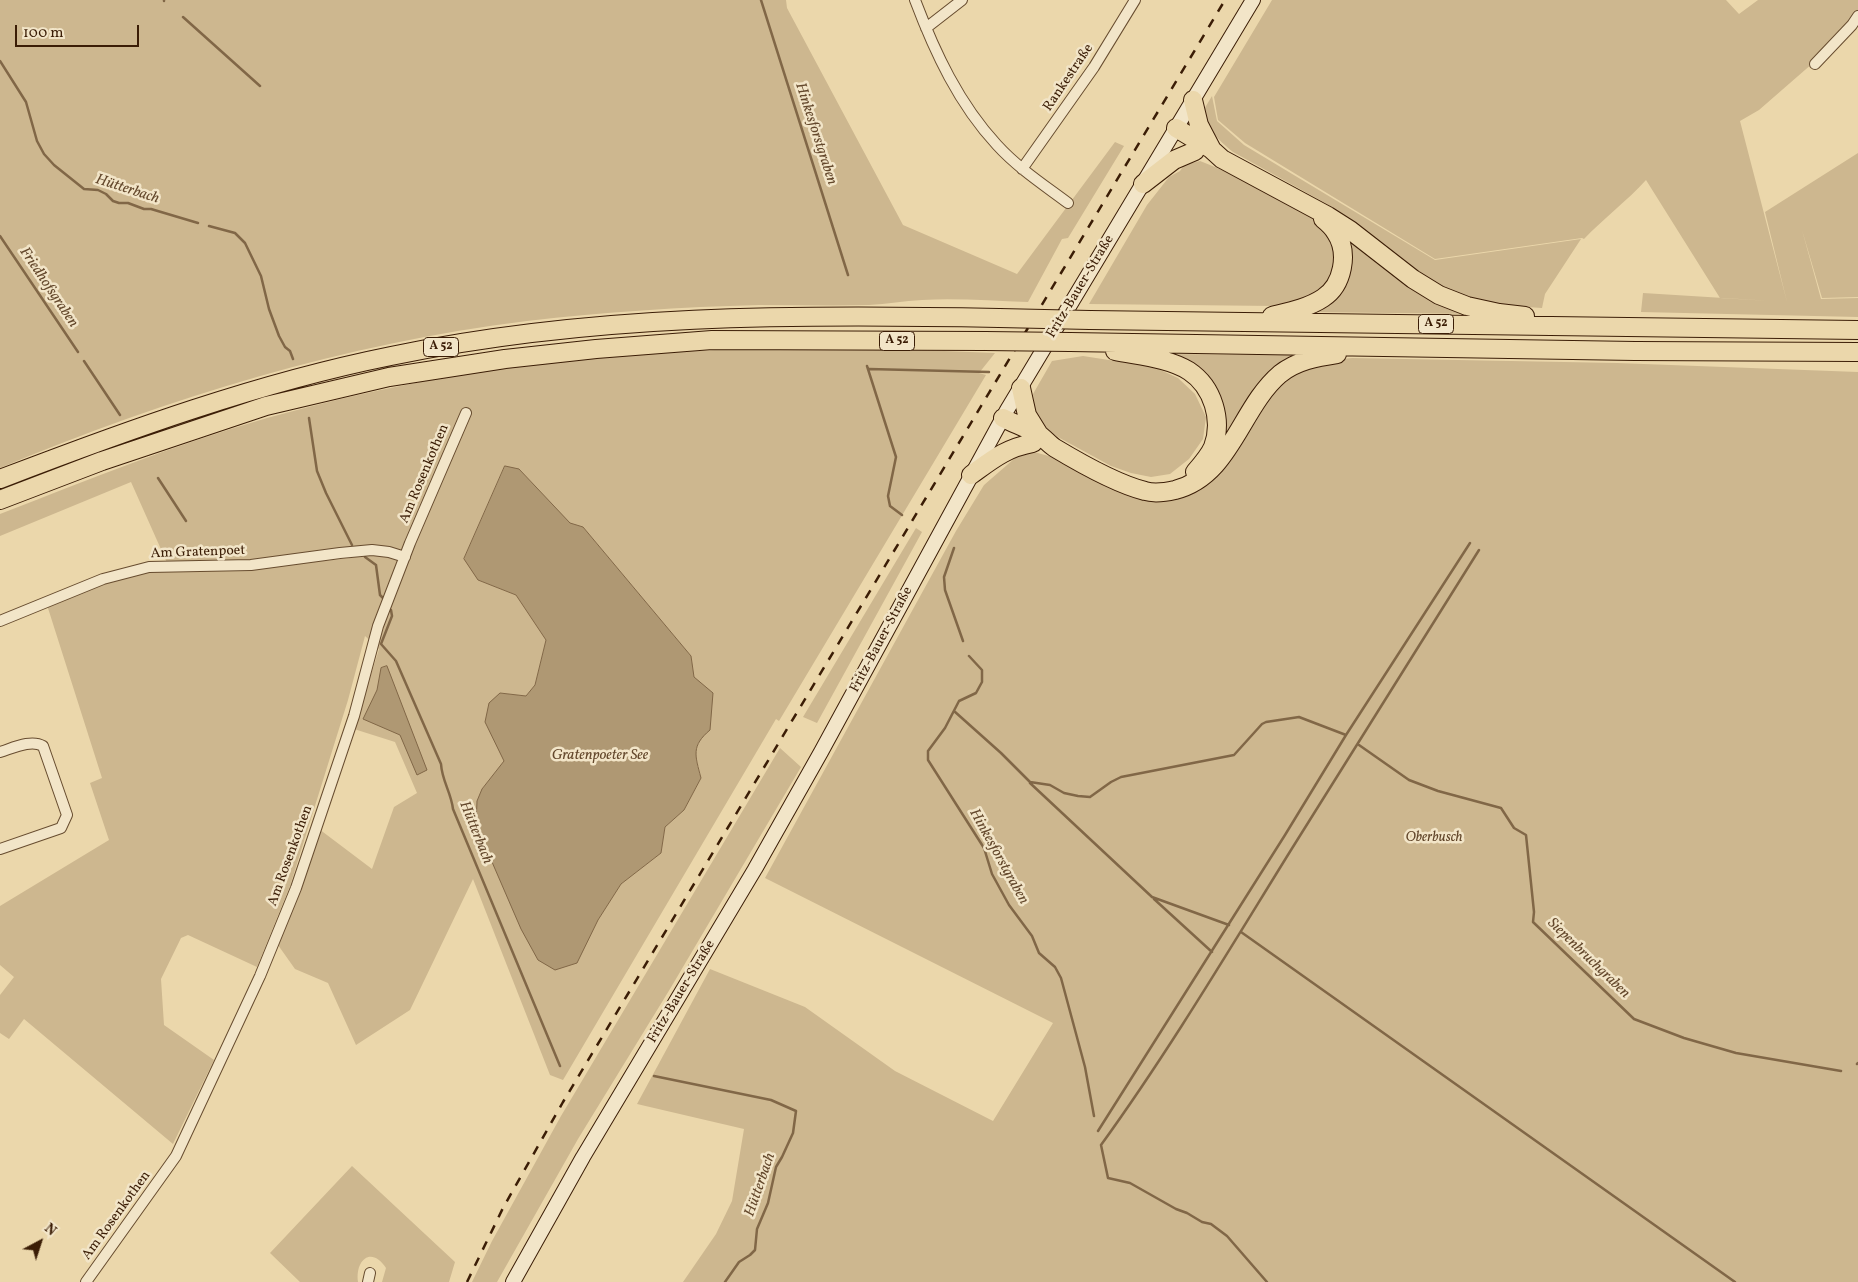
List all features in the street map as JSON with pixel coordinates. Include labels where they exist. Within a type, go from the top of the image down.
[{"type":"highway","points":[[1192,100],[1210,153]]},
{"type":"highway","points":[[1173,133],[1328,216],[1350,230],[1413,279],[1467,306],[1499,313],[1628,328]]},
{"type":"highway","points":[[1143,184],[1174,160],[1210,153]]},
{"type":"highway","points":[[1244,321],[1291,312],[1323,298],[1334,286],[1342,267],[1342,246],[1336,233],[1310,207]]},
{"type":"highway","name":"A 52","points":[[0,479],[176,414],[262,388],[392,355],[512,335],[594,326],[712,318],[899,316],[1858,330]]},
{"type":"highway","name":"A 52","points":[[0,500],[102,461],[266,406],[389,377],[504,359],[712,340],[1070,342],[1645,352],[1858,352]]},
{"type":"highway","points":[[1070,342],[1170,362],[1189,371],[1199,379],[1209,392],[1216,409],[1217,428],[1213,447],[1195,471],[1181,480],[1164,484],[1126,484]]},
{"type":"highway","points":[[1001,422],[1126,484],[1146,492],[1165,492],[1186,487],[1201,479],[1216,464],[1230,447],[1252,408],[1267,387],[1282,373],[1297,364],[1320,357],[1380,348]]},
{"type":"highway","points":[[1021,388],[1027,415],[1042,442]]},
{"type":"highway","points":[[971,475],[1012,448],[1042,442]]},
{"type":"main road","name":"Fritz-Bauer-Straße","points":[[513,1282],[583,1156],[755,870],[1001,422],[1253,0]]},
{"type":"street","points":[[915,0],[943,68],[966,105],[997,146],[1022,169],[1068,203]]},
{"type":"street","points":[[926,28],[962,0]]},
{"type":"street","name":"Rankestraße","points":[[1022,169],[1094,67],[1135,0]]},
{"type":"street","points":[[1814,64],[1852,25],[1858,16]]},
{"type":"street","name":"Am Rosenkothen","points":[[86,1282],[176,1156],[260,976],[296,888],[354,716],[378,626],[405,557],[466,414]]},
{"type":"street","name":"Am Gratenpoet","points":[[0,621],[104,579],[149,567],[251,565],[372,550],[405,557]]},
{"type":"street","points":[[0,752],[37,742],[43,746],[67,815],[61,828],[0,849]]},
{"type":"green space","points":[[0,0],[786,0],[787,8],[903,225],[1017,274],[1115,142],[1124,146],[1068,238],[1062,239],[1028,302],[935,299],[869,305],[701,307],[556,318],[459,331],[392,343],[259,376],[63,442],[0,468]]},
{"type":"green space","points":[[1272,0],[1726,0],[1739,14],[1758,0],[1858,0],[1858,11],[1813,63],[1759,110],[1740,121],[1787,302],[1765,212],[1858,153],[1858,297],[1822,298],[1802,230],[1821,299],[1858,298],[1858,317],[1641,312],[1643,293],[1720,298],[1646,180],[1584,239],[1435,259],[1245,143],[1218,120],[1214,97]]},
{"type":"green space","points":[[1212,96],[1217,121],[1244,145],[1435,260],[1581,239],[1545,294],[1542,308],[1480,301],[1455,292],[1433,282],[1327,204],[1233,152],[1215,134],[1203,111]]},
{"type":"green space","points":[[1200,161],[1250,183],[1300,209],[1319,222],[1331,239],[1336,258],[1334,271],[1325,287],[1311,297],[1294,303],[1276,306],[1089,304],[1147,205],[1169,177],[1180,171],[1184,165]]},
{"type":"green space","points":[[1356,238],[1481,314],[1301,312],[1316,306],[1348,243]]},
{"type":"green space","points":[[762,348],[894,349],[995,353],[979,373],[986,375],[779,721],[776,719],[563,1080],[550,1075],[473,879],[410,1010],[356,1045],[328,983],[295,969],[278,945],[319,829],[372,869],[394,807],[417,793],[395,742],[354,729],[379,649],[365,636],[348,700],[290,886],[257,967],[188,935],[181,938],[161,979],[164,1025],[214,1060],[173,1144],[24,1019],[9,1039],[0,1033],[0,995],[14,977],[0,965],[0,906],[109,840],[90,783],[102,778],[47,605],[105,582],[149,570],[251,569],[350,558],[347,548],[252,562],[168,565],[131,482],[0,536],[0,514],[199,439],[267,418],[381,390],[457,375],[573,359],[644,353]],"holes":[[[519,469],[570,524],[583,527],[691,656],[700,738],[695,753],[701,778],[684,810],[665,827],[661,853],[621,884],[598,920],[482,789],[505,761],[500,693],[526,696],[535,685],[546,640],[516,595],[478,580]]]},
{"type":"green space","points":[[1157,354],[1308,355],[1232,435],[1220,434],[1217,394]]},
{"type":"green space","points":[[1083,356],[1154,367],[1178,378],[1195,394],[1206,417],[1203,439],[1189,459],[1170,474],[1151,477],[1131,473],[1111,466],[1056,436],[1040,423],[1034,408],[1033,394],[1052,361]]},
{"type":"green space","name":"Oberbusch","points":[[1352,358],[1617,363],[1858,372],[1858,1282],[683,1282],[716,1234],[732,1201],[744,1129],[637,1104],[710,969],[805,1007],[895,1071],[993,1121],[1053,1023],[765,878],[956,531],[984,485],[1022,452],[1034,452],[1185,493],[1269,395],[1296,371],[1331,360]]},
{"type":"green space","points":[[916,528],[922,532],[817,723],[803,717]]},
{"type":"green space","points":[[780,748],[801,767],[670,989],[578,1139],[497,1282],[472,1282],[492,1241],[561,1116]]},
{"type":"green space","points":[[352,1166],[455,1262],[449,1282],[382,1282],[386,1268],[381,1261],[370,1257],[366,1258],[359,1267],[358,1282],[300,1282],[270,1253]]},
{"type":"water","name":"Gratenpoeter See","points":[[505,466],[519,469],[570,523],[583,527],[691,656],[694,677],[713,693],[710,730],[700,741],[696,751],[701,778],[684,810],[665,827],[661,853],[621,884],[598,920],[577,963],[555,970],[538,960],[521,929],[476,825],[477,801],[482,789],[504,761],[485,722],[489,703],[500,693],[526,696],[535,685],[546,640],[516,595],[478,580],[464,559]]},
{"type":"water","points":[[387,666],[427,770],[417,775],[400,735],[363,719],[377,690],[381,668]]},
{"type":"waterway","name":"Hinkesforstgraben","points":[[761,0],[848,275]]},
{"type":"waterway","points":[[183,17],[260,86]]},
{"type":"waterway","name":"Hütterbach","points":[[0,61],[26,102],[37,141],[44,154],[54,165],[84,189],[98,190],[106,194],[113,201],[128,203],[198,223]]},
{"type":"waterway","name":"Hütterbach","points":[[209,226],[235,233],[245,243],[261,276],[269,309],[279,336],[285,347],[290,351],[293,359]]},
{"type":"waterway","name":"Friedhofsgraben","points":[[0,236],[78,352]]},
{"type":"waterway","name":"Friedhofsgraben","points":[[84,361],[120,415]]},
{"type":"waterway","name":"Hinkesforstgraben","points":[[867,366],[896,457],[888,496],[890,506],[902,515]]},
{"type":"waterway","points":[[869,369],[989,372]]},
{"type":"waterway","name":"Hütterbach","points":[[309,418],[317,471],[352,545]]},
{"type":"waterway","name":"Friedhofsgraben","points":[[158,478],[186,521]]},
{"type":"waterway","points":[[1098,1131],[1346,735],[1470,543]]},
{"type":"waterway","name":"Hinkesforstgraben","points":[[954,548],[944,577],[945,590],[963,641]]},
{"type":"waterway","points":[[1267,1282],[1227,1236],[1211,1224],[1202,1222],[1176,1209],[1130,1183],[1108,1178],[1101,1145],[1151,1073],[1198,1000],[1479,550]]},
{"type":"waterway","name":"Hütterbach","points":[[365,557],[376,565],[380,595],[383,598]]},
{"type":"waterway","name":"Hütterbach","points":[[391,610],[392,616],[381,644],[396,661],[441,764],[453,809],[560,1066]]},
{"type":"waterway","name":"Hinkesforstgraben","points":[[969,656],[982,670],[982,682],[976,693],[959,701],[945,728],[928,751],[928,760],[984,848],[992,874],[1009,905],[1032,936],[1039,953],[1055,967],[1061,978],[1085,1067],[1094,1116]]},
{"type":"waterway","name":"Siepenbruchgraben","points":[[954,711],[1030,782],[1050,785],[1064,793],[1090,797],[1121,777],[1234,755],[1266,722],[1299,717],[1346,735]]},
{"type":"waterway","name":"Siepenbruchgraben","points":[[1359,745],[1409,780],[1438,791],[1501,808],[1514,828],[1526,835],[1534,912],[1533,922],[1634,1019],[1684,1038],[1736,1053],[1841,1071]]},
{"type":"waterway","points":[[1030,783],[1152,897],[1229,925]]},
{"type":"waterway","points":[[1154,899],[1212,952]]},
{"type":"waterway","points":[[1241,932],[1735,1282]]},
{"type":"waterway","name":"Hütterbach","points":[[654,1076],[771,1100],[796,1111],[793,1133],[776,1167],[768,1203],[757,1229],[755,1250],[739,1262],[725,1282]]},
{"type":"railway","points":[[467,1282],[503,1208],[563,1102],[1225,0]]}]
